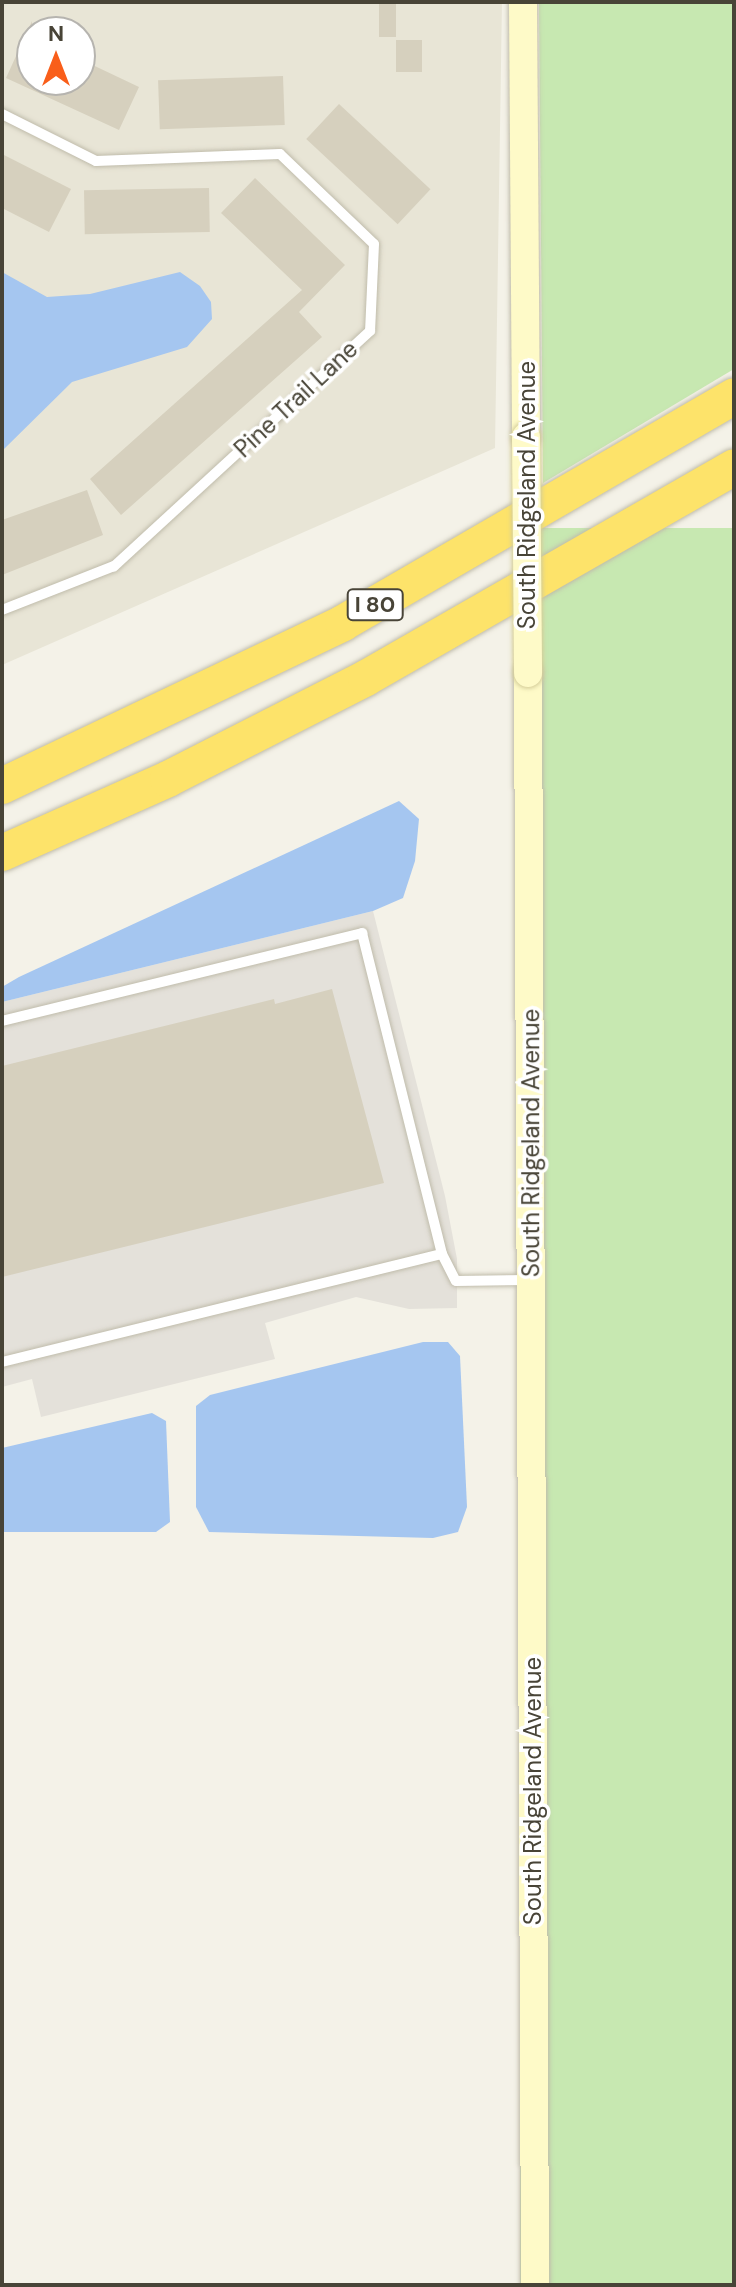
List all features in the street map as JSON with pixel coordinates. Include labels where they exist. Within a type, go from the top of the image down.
[{"type":"highway","name":"I 80","points":[[2,786],[343,623],[734,396]]},
{"type":"highway","name":"I 80","points":[[2,853],[168,779],[366,678],[734,467]]},
{"type":"street","name":"South Ridgeland Avenue","points":[[523,2],[535,2285]]},
{"type":"lane","name":"Pine Trail Lane","points":[[2,114],[96,161],[280,154],[374,244],[370,331],[114,566],[2,610]]},
{"type":"lane","points":[[2,1021],[362,933],[442,1254],[456,1281],[531,1280]]},
{"type":"lane","points":[[2,1362],[442,1254]]},
{"type":"shaded area","points":[[2,2],[502,2],[495,448],[2,665]]},
{"type":"shaded area","points":[[373,911],[445,1196],[457,1259],[457,1308],[409,1309],[356,1297],[265,1323],[275,1359],[41,1417],[32,1379],[2,1387],[2,1002]]},
{"type":"green space","points":[[539,2],[734,2],[734,369],[543,483]]},
{"type":"green space","points":[[520,528],[734,528],[734,2285],[520,2285]]},
{"type":"water","points":[[2,272],[47,297],[90,294],[180,272],[200,286],[211,302],[212,319],[187,347],[72,382],[2,451]]},
{"type":"water","points":[[399,801],[419,819],[415,861],[403,898],[373,911],[2,1002],[2,987],[19,977]]},
{"type":"water","points":[[423,1342],[448,1342],[460,1356],[467,1507],[458,1532],[433,1538],[209,1532],[196,1507],[196,1406],[210,1395]]},
{"type":"water","points":[[152,1413],[166,1421],[170,1522],[156,1532],[2,1532],[2,1448]]},
{"type":"building","points":[[379,2],[396,2],[396,37],[379,37]]},
{"type":"building","points":[[396,40],[422,40],[422,72],[396,72]]},
{"type":"building","points":[[16,56],[16,83],[6,78]]},
{"type":"building","points":[[96,67],[139,87],[119,130],[45,96],[96,96]]},
{"type":"building","points":[[283,76],[285,125],[160,129],[158,80]]},
{"type":"building","points":[[339,104],[430,189],[398,224],[306,139]]},
{"type":"building","points":[[2,154],[71,189],[49,232],[2,208]]},
{"type":"building","points":[[255,178],[345,265],[299,312],[322,337],[121,515],[90,479],[302,290],[221,213]]},
{"type":"building","points":[[209,188],[210,232],[85,234],[84,190]]},
{"type":"building","points":[[87,490],[103,535],[2,575],[2,520]]},
{"type":"building","points":[[332,989],[384,1183],[2,1277],[2,1066],[274,999],[275,1004]]}]
